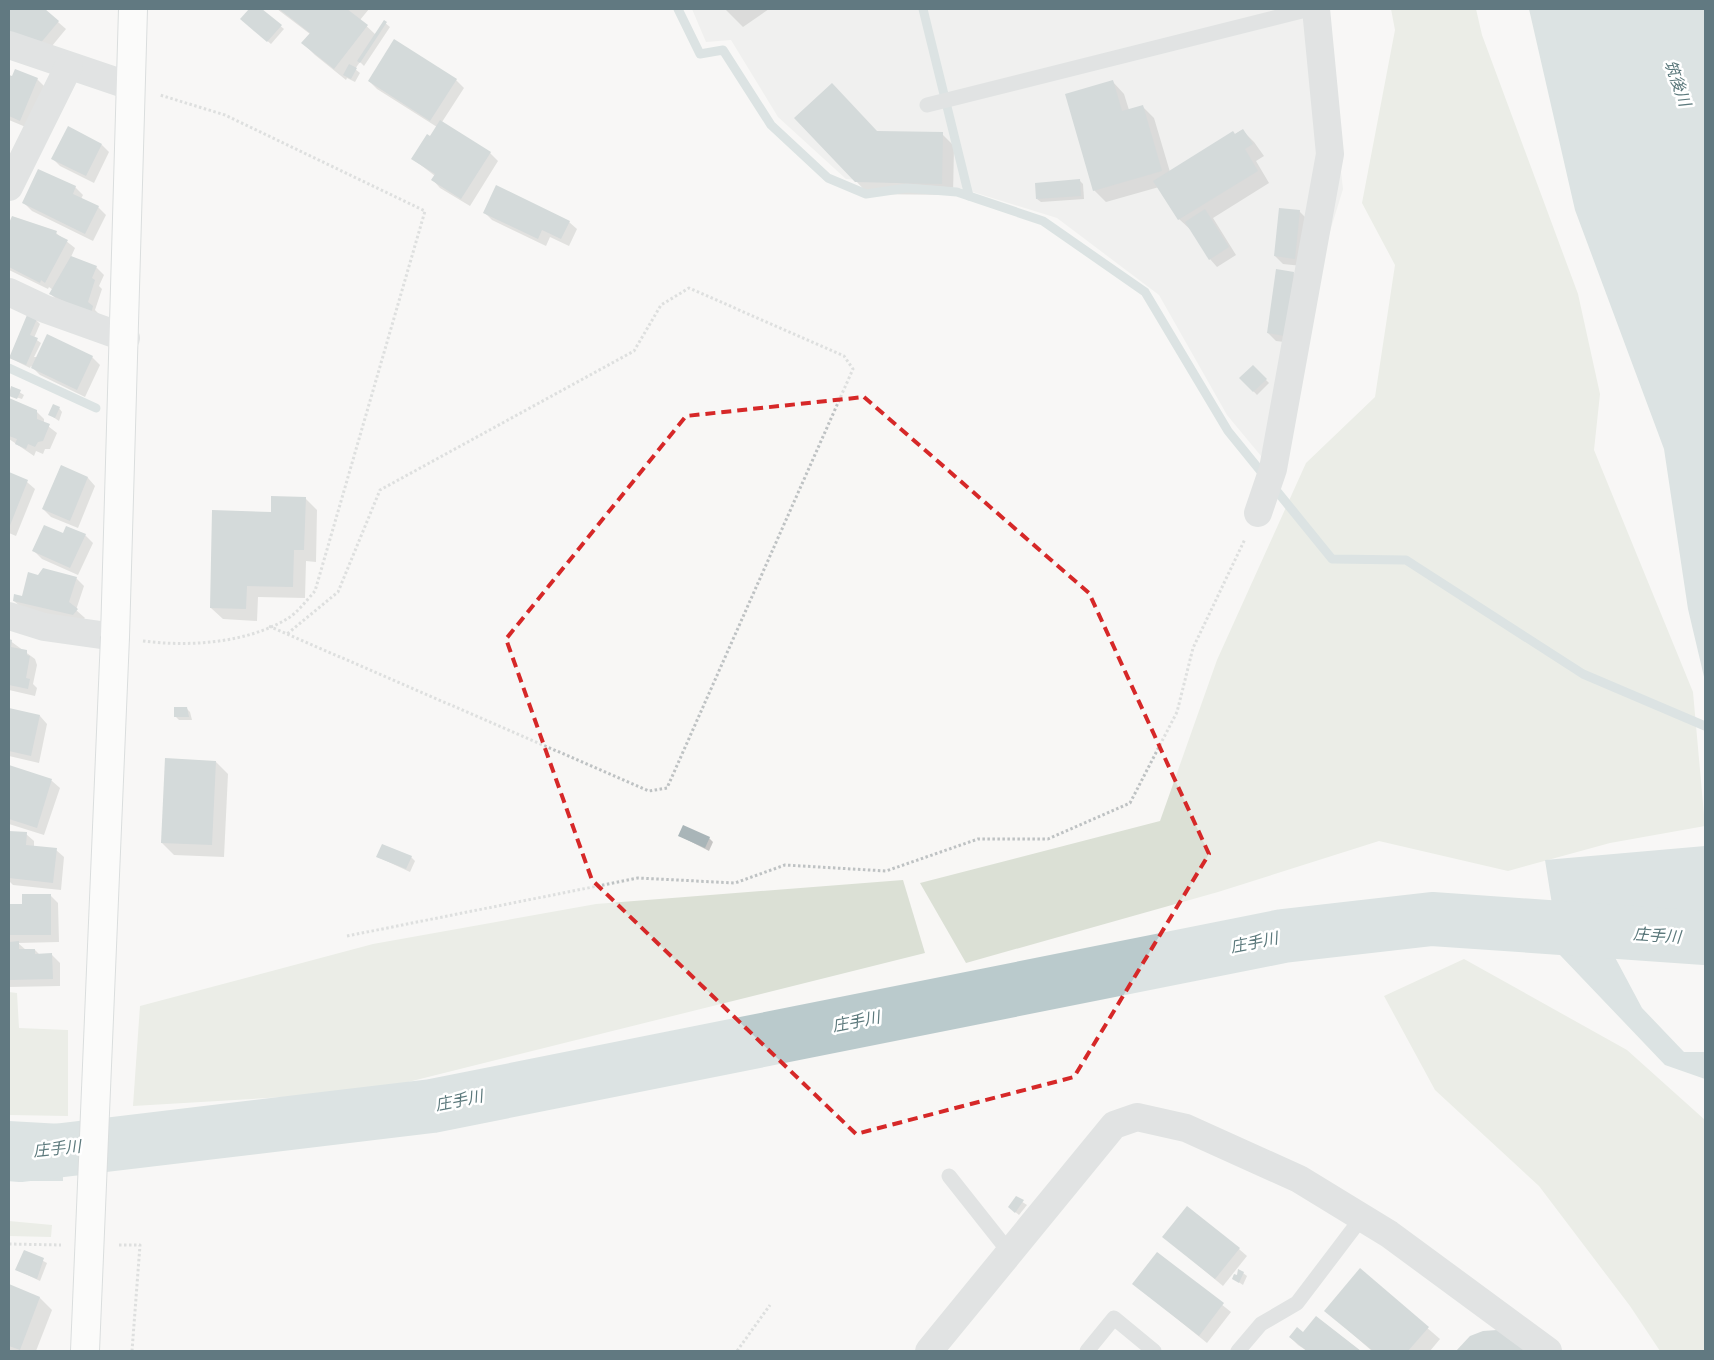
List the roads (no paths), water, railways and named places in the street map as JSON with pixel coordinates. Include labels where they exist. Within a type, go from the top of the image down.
[{"type":"street","points":[[85,1351],[126,338],[130,86],[134,9]]},
{"type":"street","points":[[1258,513],[1274,469],[1330,154],[1316,9]]},
{"type":"street","points":[[9,45],[130,86]]},
{"type":"street","points":[[9,187],[69,66]]},
{"type":"street","points":[[9,292],[45,310],[126,338]]},
{"type":"street","points":[[9,616],[44,627],[115,637]]},
{"type":"street","points":[[929,1351],[1114,1125],[1136,1117],[1186,1128],[1299,1179],[1363,1216],[1548,1351]]},
{"type":"lane","points":[[927,105],[1310,9]]},
{"type":"lane","points":[[949,1176],[1010,1253]]},
{"type":"lane","points":[[1238,1351],[1261,1324],[1296,1303],[1363,1216]]},
{"type":"lane","points":[[1087,1351],[1114,1318],[1154,1351]]},
{"type":"water","name":"筑後川","points":[[1529,9],[1705,9],[1705,681],[1688,609],[1664,449],[1575,210]]},
{"type":"water","points":[[1705,846],[1705,951],[1660,945],[1610,948],[1642,1008],[1684,1052],[1705,1052],[1705,1079],[1665,1065],[1560,955],[1545,860]]},
{"type":"water","points":[[9,1121],[62,1124],[63,1181],[9,1181]]},
{"type":"waterway","points":[[678,9],[700,54],[723,50],[771,125],[828,178],[866,194],[907,188],[957,192],[1043,221],[1145,292],[1228,431],[1332,559],[1406,560],[1583,674],[1705,726]]},
{"type":"waterway","points":[[923,9],[969,196]]},
{"type":"waterway","points":[[9,368],[96,408]]},
{"type":"waterway","name":"庄手川","points":[[9,1154],[21,1155],[432,1106],[1283,936],[1432,919],[1705,938]]}]
